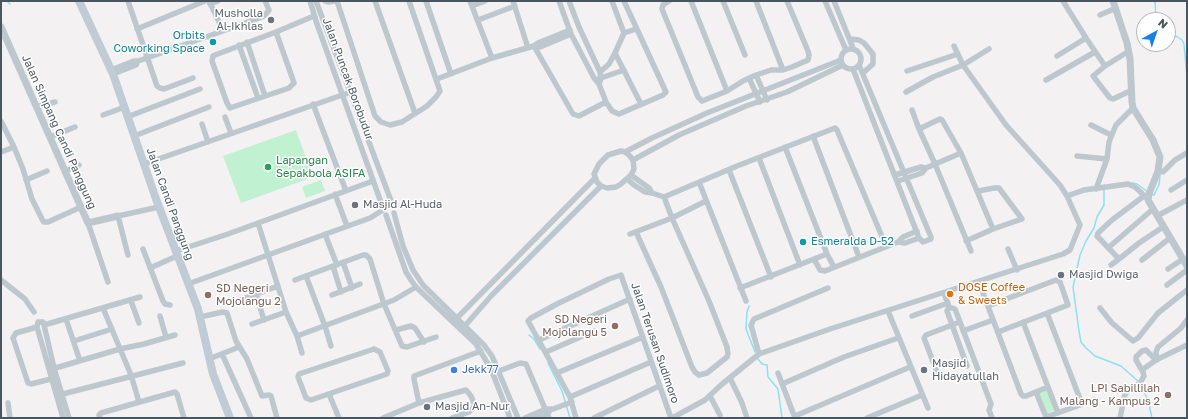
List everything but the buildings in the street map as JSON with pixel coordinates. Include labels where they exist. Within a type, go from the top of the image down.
[{"type":"main road","name":"Jalan Candi Panggung","points":[[79,1],[112,72],[159,207],[200,317],[209,359],[219,393],[230,418]]},
{"type":"street","points":[[128,1],[157,86],[160,88],[172,87],[193,78]]},
{"type":"street","points":[[137,29],[208,2],[218,1]]},
{"type":"street","points":[[112,72],[134,61],[147,58],[266,14],[269,10],[265,1]]},
{"type":"street","name":"Jalan Puncak Borobudur","points":[[310,1],[314,16],[406,272],[416,287],[455,320]]},
{"type":"street","name":"Jalan Puncak Borobudur","points":[[316,1],[393,206]]},
{"type":"street","points":[[325,1],[335,1],[378,120],[384,124],[402,122],[427,106],[440,93],[409,1]]},
{"type":"street","points":[[375,1],[415,113]]},
{"type":"street","points":[[426,1],[451,74]]},
{"type":"street","points":[[485,1],[471,4],[492,58]]},
{"type":"street","points":[[559,1],[570,32],[599,78]]},
{"type":"street","points":[[569,1],[587,44],[606,102],[612,111],[619,114],[663,95],[666,92],[624,1],[612,3],[624,33],[615,53],[599,78]]},
{"type":"street","points":[[669,1],[663,5],[662,9],[700,99],[704,101],[756,75],[771,70],[783,70],[808,60],[810,55],[787,1]]},
{"type":"street","points":[[691,1],[727,90]]},
{"type":"street","points":[[724,1],[745,55]]},
{"type":"street","points":[[756,1],[783,70]]},
{"type":"street","points":[[825,1],[846,50]]},
{"type":"street","points":[[834,1],[853,48],[861,54],[862,60],[859,66],[853,69],[847,68],[842,62],[842,54],[846,50],[853,48]]},
{"type":"street","points":[[1064,1],[1105,66]]},
{"type":"street","points":[[208,2],[223,30]]},
{"type":"street","points":[[478,20],[514,3],[531,47],[572,113],[575,116],[579,116],[606,102]]},
{"type":"street","points":[[1100,15],[1115,5],[1128,51],[1130,91],[1133,108],[1159,152],[1160,172]]},
{"type":"street","points":[[276,32],[294,83],[289,88],[233,108],[229,106],[227,104],[212,58],[215,55],[239,45],[276,32],[314,16]]},
{"type":"street","name":"Jalan Simpang Candi Panggung","points":[[1,27],[88,223],[159,207]]},
{"type":"street","points":[[624,33],[636,29]]},
{"type":"street","points":[[436,79],[492,58],[531,47],[538,43],[570,32]]},
{"type":"street","points":[[1057,56],[1086,38]]},
{"type":"street","points":[[850,40],[859,40],[864,43],[873,54],[874,61],[863,73]]},
{"type":"street","points":[[247,42],[265,96]]},
{"type":"street","points":[[326,47],[333,44]]},
{"type":"street","points":[[579,48],[587,44]]},
{"type":"street","points":[[239,45],[258,98]]},
{"type":"street","points":[[671,418],[707,399],[759,354],[830,329],[1017,270],[1064,254],[1070,250],[1080,225],[1067,196],[1050,174],[1009,130],[963,65],[954,46]]},
{"type":"street","points":[[906,92],[963,65],[989,49]]},
{"type":"street","points":[[1128,51],[1093,76],[1109,98],[1113,98],[1130,91]]},
{"type":"street","points":[[1046,80],[1095,52]]},
{"type":"street","points":[[615,53],[641,104]]},
{"type":"street","points":[[907,71],[958,54]]},
{"type":"street","points":[[625,152],[707,113],[756,93],[842,62]]},
{"type":"street","points":[[633,160],[679,135],[746,106],[767,100],[842,62]]},
{"type":"street","points":[[853,69],[919,238],[923,242],[931,238],[859,66]]},
{"type":"street","points":[[599,78],[624,70]]},
{"type":"street","points":[[756,75],[767,100]]},
{"type":"street","points":[[749,78],[760,102]]},
{"type":"street","points":[[127,117],[200,89]]},
{"type":"street","points":[[144,164],[312,104],[351,92]]},
{"type":"street","points":[[346,103],[354,100]]},
{"type":"street","points":[[36,107],[55,102]]},
{"type":"street","points":[[312,104],[346,191]]},
{"type":"street","points":[[134,136],[209,107]]},
{"type":"street","points":[[103,115],[124,108]]},
{"type":"street","points":[[1101,188],[1111,135],[1116,125],[1133,108]]},
{"type":"street","points":[[912,110],[971,251]]},
{"type":"street","points":[[225,117],[231,133]]},
{"type":"street","points":[[919,129],[941,119],[961,154],[993,229]]},
{"type":"street","points":[[1,121],[4,132],[14,147],[32,199],[40,217],[44,222],[81,207]]},
{"type":"street","points":[[202,124],[208,142]]},
{"type":"street","points":[[1091,125],[1111,135]]},
{"type":"street","points":[[50,137],[75,127]]},
{"type":"street","points":[[629,177],[634,186],[645,192],[664,197],[833,128],[837,130],[886,246]]},
{"type":"street","points":[[813,136],[859,257]]},
{"type":"street","points":[[1,152],[14,147]]},
{"type":"street","points":[[785,147],[827,254],[834,267]]},
{"type":"street","points":[[455,320],[594,178],[595,170],[602,159],[614,152],[621,151],[629,155],[633,160],[634,169],[629,177],[616,187],[607,188],[601,186],[594,178]]},
{"type":"street","points":[[1119,259],[1097,236],[1098,233],[1112,220],[1148,195],[1160,172],[1187,153]]},
{"type":"street","points":[[898,181],[922,173],[926,168],[961,154]]},
{"type":"street","points":[[1077,156],[1107,159]]},
{"type":"street","points":[[759,158],[800,265]]},
{"type":"street","points":[[66,171],[79,165]]},
{"type":"street","points":[[895,175],[921,167],[926,168]]},
{"type":"street","points":[[729,170],[771,277]]},
{"type":"street","points":[[26,180],[47,171]]},
{"type":"street","points":[[1171,190],[1187,180]]},
{"type":"street","points":[[150,268],[176,254],[373,181]]},
{"type":"street","points":[[699,182],[746,301]]},
{"type":"street","points":[[1067,196],[1080,191],[1128,184],[1148,195],[1163,227],[1186,264],[1168,269]]},
{"type":"street","points":[[463,328],[491,296],[601,186]]},
{"type":"street","points":[[966,241],[1022,218],[999,188],[978,192]]},
{"type":"street","points":[[335,194],[347,226]]},
{"type":"street","points":[[636,232],[661,287],[692,367],[699,375],[704,374],[727,357],[728,350],[709,301],[664,197]]},
{"type":"street","points":[[1157,216],[1187,200]]},
{"type":"street","points":[[630,234],[672,218],[706,201]]},
{"type":"street","points":[[188,284],[370,218],[384,212],[387,204],[393,206],[395,209],[394,213],[390,216],[384,212]]},
{"type":"street","points":[[1108,248],[1153,208]]},
{"type":"street","name":"Jalan Puncak Borobudur","points":[[394,213],[403,246],[413,270],[423,285],[482,351],[491,369],[510,418]]},
{"type":"street","points":[[118,216],[128,255]]},
{"type":"street","points":[[88,223],[108,282]]},
{"type":"street","points":[[258,223],[286,312],[297,336],[302,353]]},
{"type":"street","points":[[1111,265],[1139,243],[1163,227]]},
{"type":"street","points":[[814,259],[818,268],[823,271],[898,242],[917,231]]},
{"type":"street","points":[[325,234],[335,265],[341,292]]},
{"type":"street","points":[[898,242],[905,242],[919,238]]},
{"type":"street","points":[[1142,260],[1170,238]]},
{"type":"street","points":[[397,248],[403,246]]},
{"type":"street","points":[[143,249],[162,301],[164,304],[170,305]]},
{"type":"street","points":[[1008,249],[1017,270]]},
{"type":"street","points":[[740,288],[827,254]]},
{"type":"street","points":[[295,280],[363,255],[368,256],[384,304],[396,330],[400,343],[404,347],[436,337]]},
{"type":"street","points":[[344,262],[352,288]]},
{"type":"street","points":[[1167,285],[1187,270]]},
{"type":"street","name":"Jalan Terusan Sudimoro","points":[[539,340],[529,323],[529,319],[602,282],[621,275],[671,418]]},
{"type":"street","points":[[306,276],[331,346]]},
{"type":"street","points":[[1,280],[25,299],[34,312]]},
{"type":"street","points":[[988,306],[1058,280],[1068,304],[998,332]]},
{"type":"street","points":[[332,295],[360,284]]},
{"type":"street","points":[[232,303],[278,286]]},
{"type":"street","points":[[297,336],[394,300],[416,287]]},
{"type":"street","points":[[759,354],[751,325],[754,319],[828,288]]},
{"type":"street","points":[[485,290],[491,296]]},
{"type":"street","points":[[1100,308],[1107,318],[1133,341],[1138,338],[1158,313],[1187,290]]},
{"type":"street","points":[[944,293],[948,305],[947,312],[967,366]]},
{"type":"street","points":[[983,293],[1021,394],[1024,396],[1048,387]]},
{"type":"street","points":[[256,294],[264,320]]},
{"type":"street","points":[[44,325],[131,301],[140,297]]},
{"type":"street","points":[[576,418],[570,400],[539,340],[630,299]]},
{"type":"street","points":[[131,301],[139,323]]},
{"type":"street","points":[[912,316],[948,305]]},
{"type":"street","points":[[948,305],[954,309],[960,322],[991,404],[989,410],[992,418]]},
{"type":"street","points":[[103,308],[131,375],[139,402]]},
{"type":"street","points":[[888,311],[928,408]]},
{"type":"street","points":[[200,317],[226,312],[236,341],[247,359],[262,396],[270,396],[277,418]]},
{"type":"street","points":[[252,324],[286,312]]},
{"type":"street","points":[[1047,313],[1082,404]]},
{"type":"street","points":[[160,316],[166,337]]},
{"type":"street","points":[[66,319],[80,361]]},
{"type":"street","points":[[963,331],[993,320]]},
{"type":"street","points":[[1157,360],[1156,355],[1158,347],[1181,328],[1187,320]]},
{"type":"street","points":[[49,357],[37,327],[38,322],[42,322],[44,325],[49,357],[59,395],[63,418]]},
{"type":"street","points":[[937,372],[924,338],[926,335],[960,322]]},
{"type":"street","points":[[1023,322],[1058,413]]},
{"type":"street","points":[[396,330],[411,326],[416,328],[424,342]]},
{"type":"street","points":[[37,327],[16,333],[13,338],[28,383],[31,384],[52,379]]},
{"type":"street","name":"Jalan Puncak Borobudur","points":[[463,328],[484,345],[492,356],[517,418]]},
{"type":"street","points":[[74,341],[112,329]]},
{"type":"street","points":[[546,352],[594,331]]},
{"type":"street","points":[[52,369],[174,335]]},
{"type":"street","points":[[557,373],[643,337]]},
{"type":"street","points":[[782,384],[838,360],[898,338]]},
{"type":"street","points":[[1142,370],[1157,360],[1187,345]]},
{"type":"street","points":[[209,359],[239,347]]},
{"type":"street","points":[[374,348],[380,352],[388,371],[387,374],[329,394],[307,400],[298,376],[374,348]]},
{"type":"street","points":[[1120,418],[1125,394],[1144,376],[1136,360],[1142,352],[1147,350],[1157,360]]},
{"type":"street","points":[[419,403],[414,376],[482,351]]},
{"type":"street","points":[[222,354],[252,418]]},
{"type":"street","points":[[537,418],[562,406],[570,400],[651,362]]},
{"type":"street","points":[[59,395],[131,375],[183,363]]},
{"type":"street","points":[[499,372],[520,363],[526,364],[547,414]]},
{"type":"street","points":[[778,373],[795,417],[910,367]]},
{"type":"street","points":[[52,369],[52,379],[69,418]]},
{"type":"street","points":[[730,378],[742,403],[747,418]]},
{"type":"street","points":[[594,418],[659,386]]},
{"type":"street","points":[[383,418],[395,416],[419,403],[461,390],[466,390],[471,396],[475,406],[470,412],[452,418]]},
{"type":"street","points":[[1036,392],[1046,418],[1094,400]]},
{"type":"street","points":[[100,418],[99,415],[101,413],[176,393],[184,418]]},
{"type":"street","points":[[329,394],[339,418]]},
{"type":"street","points":[[867,418],[922,395]]},
{"type":"street","points":[[707,399],[720,415]]},
{"type":"street","points":[[8,403],[10,418]]},
{"type":"street","points":[[525,418],[547,414]]},
{"type":"green space","name":"Lapangan Sepakbola ASIFA","points":[[296,130],[313,177],[241,203],[223,156]]},
{"type":"green space","points":[[321,180],[325,191],[306,198],[302,187]]},
{"type":"green space","points":[[1047,390],[1055,410],[1047,413],[1039,393]]},
{"type":"waterway","points":[[7,1],[10,4]]},
{"type":"waterway","points":[[1155,1],[1156,12]]},
{"type":"waterway","points":[[1176,36],[1182,40],[1184,44],[1187,77]]},
{"type":"waterway","points":[[1151,194],[1154,195],[1159,185],[1160,175]]},
{"type":"waterway","points":[[1132,183],[1137,184],[1148,192]]},
{"type":"waterway","points":[[1104,189],[1104,205],[1080,255],[1073,287],[1079,331],[1081,342],[1095,356],[1121,366],[1139,382]]},
{"type":"waterway","points":[[749,306],[747,312],[746,329],[755,352]]},
{"type":"waterway","points":[[529,335],[534,339],[540,349]]},
{"type":"waterway","points":[[758,359],[762,364],[767,365],[768,377],[778,389],[782,418]]},
{"type":"waterway","points":[[548,363],[562,391],[570,418]]},
{"type":"waterway","points":[[1141,386],[1148,400],[1152,418]]},
{"type":"place","name":"Musholla Al-Ikhlas","points":[[271,20]]},
{"type":"place","name":"Orbits Coworking Space","points":[[213,42]]},
{"type":"place","name":"Lapangan Sepakbola ASIFA","points":[[268,167]]},
{"type":"place","name":"Masjid Al-Huda","points":[[355,205]]},
{"type":"place","name":"Esmeralda D-52","points":[[803,242]]},
{"type":"place","name":"Masjid Dwiga","points":[[1061,275]]},
{"type":"place","name":"DOSE Coffee & Sweets","points":[[950,294]]},
{"type":"place","name":"SD Negeri Mojolangu 2","points":[[208,295]]},
{"type":"place","name":"SD Negeri Mojolangu 5","points":[[615,326]]},
{"type":"place","name":"Jekk77","points":[[454,370]]},
{"type":"place","name":"Masjid Hidayatullah","points":[[924,370]]},
{"type":"place","name":"LPI Sabillilah Malang - Kampus 2","points":[[1168,395]]},
{"type":"place","name":"Masjid An-Nur","points":[[427,407]]}]
